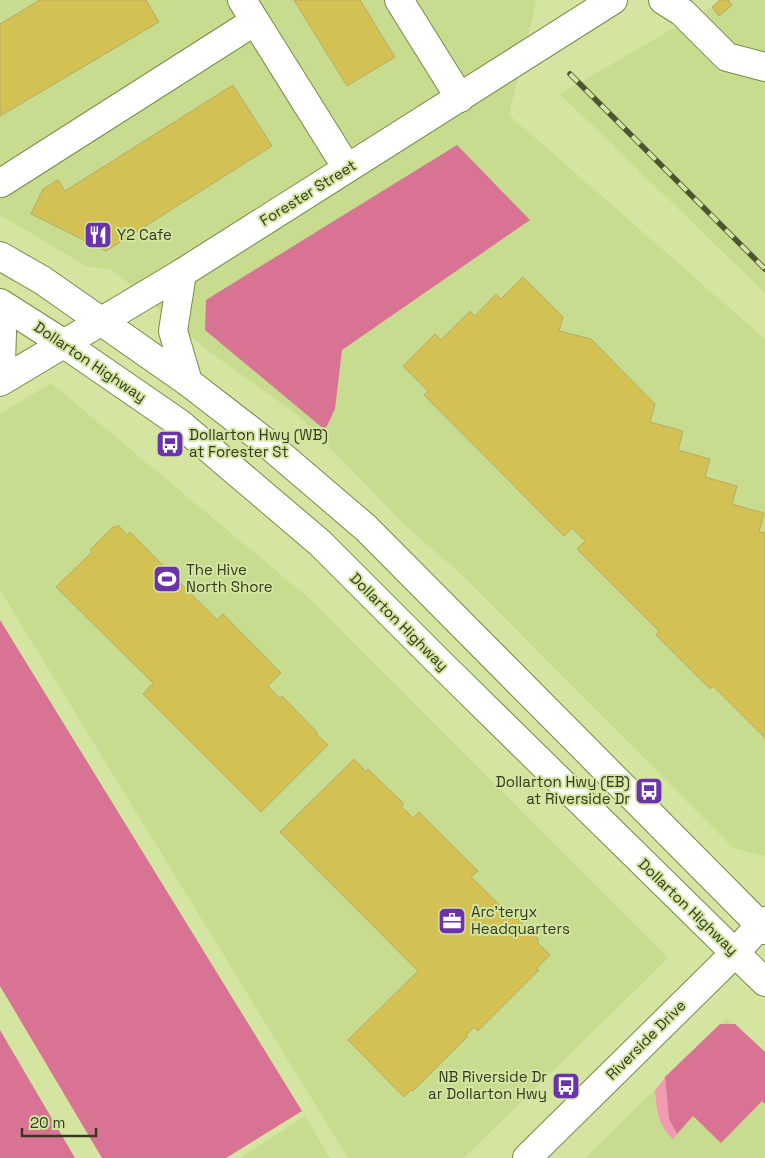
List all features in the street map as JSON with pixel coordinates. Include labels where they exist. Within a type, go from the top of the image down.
[{"type":"street","name":"Forester Street","points":[[0,382],[182,273],[613,0]]},
{"type":"street","points":[[664,0],[682,12],[727,57],[765,67]]},
{"type":"street","points":[[403,2],[460,98]]},
{"type":"street","points":[[1,183],[249,10],[347,168]]},
{"type":"street","points":[[0,256],[42,280],[188,382],[263,440],[366,528],[763,925]]},
{"type":"street","points":[[182,273],[173,331],[188,382]]},
{"type":"street","name":"Dollarton Highway","points":[[0,303],[64,343],[179,423],[320,543],[765,982]]},
{"type":"street","points":[[0,316],[2,332],[2,362],[0,365]]},
{"type":"street","name":"Riverside Drive","points":[[527,1158],[763,925]]},
{"type":"shaded area","points":[[0,0],[535,0],[536,3],[509,115],[765,339],[765,856],[733,848],[463,576],[405,525],[299,416],[207,350],[111,269],[88,267],[0,215]]},
{"type":"shaded area","points":[[723,0],[765,0],[765,293],[560,94]]},
{"type":"shaded area","points":[[457,145],[530,220],[342,350],[335,409],[325,430],[205,330],[206,300]]},
{"type":"shaded area","points":[[51,383],[310,599],[668,958],[464,1158],[348,1158],[0,590],[0,414]]},
{"type":"shaded area","points":[[0,620],[302,1111],[226,1158],[102,1158],[0,986]]},
{"type":"shaded area","points":[[727,1019],[765,1053],[765,1158],[585,1158]]},
{"type":"shaded area","points":[[720,1024],[735,1024],[765,1052],[765,1104],[762,1101],[721,1143],[693,1116],[677,1134],[669,1119],[665,1077]]},
{"type":"shaded area","points":[[0,1030],[75,1158],[0,1158]]},
{"type":"shaded area","points":[[665,1077],[669,1119],[677,1134],[673,1139],[661,1123],[655,1091]]},
{"type":"shaded area","points":[[305,1116],[330,1158],[240,1158]]},
{"type":"building","points":[[40,0],[146,0],[159,22],[0,116],[0,24]]},
{"type":"building","points":[[294,0],[360,0],[395,57],[347,86]]},
{"type":"building","points":[[720,0],[728,0],[732,5],[719,16],[712,7]]},
{"type":"building","points":[[233,85],[272,146],[106,251],[31,214],[43,189],[58,180],[65,191]]},
{"type":"building","points":[[523,277],[563,317],[559,331],[591,339],[655,404],[650,422],[683,431],[678,450],[710,459],[705,477],[737,486],[732,504],[764,513],[759,532],[765,533],[765,738],[713,686],[710,689],[656,635],[659,631],[577,549],[585,541],[572,528],[564,536],[424,395],[428,391],[403,366],[435,334],[441,340],[470,311],[475,316],[496,294],[501,299]]},
{"type":"building","points":[[118,525],[127,535],[130,532],[217,620],[223,614],[281,673],[268,686],[280,699],[282,696],[328,745],[261,812],[143,694],[153,683],[56,587],[92,552],[90,550],[114,526],[116,528]]},
{"type":"building","points":[[354,759],[366,772],[368,769],[404,804],[401,806],[413,818],[419,812],[478,871],[471,877],[510,915],[507,917],[511,920],[515,916],[539,940],[537,942],[550,955],[536,969],[539,970],[478,1031],[474,1027],[466,1035],[468,1036],[413,1091],[411,1090],[404,1097],[348,1040],[418,971],[280,832]]},
{"type":"railway","points":[[570,74],[765,269]]},
{"type":"place","name":"Y2 Cafe","points":[[98,235]]},
{"type":"place","name":"Dollarton Hwy (WB) at Forester St","points":[[170,444]]},
{"type":"place","name":"The Hive North Shore","points":[[167,579]]},
{"type":"place","name":"Dollarton Hwy (EB) at Riverside Dr","points":[[649,791]]},
{"type":"place","name":"Arc'teryx Headquarters","points":[[452,921]]},
{"type":"place","name":"NB Riverside Dr ar Dollarton Hwy","points":[[566,1086]]}]
